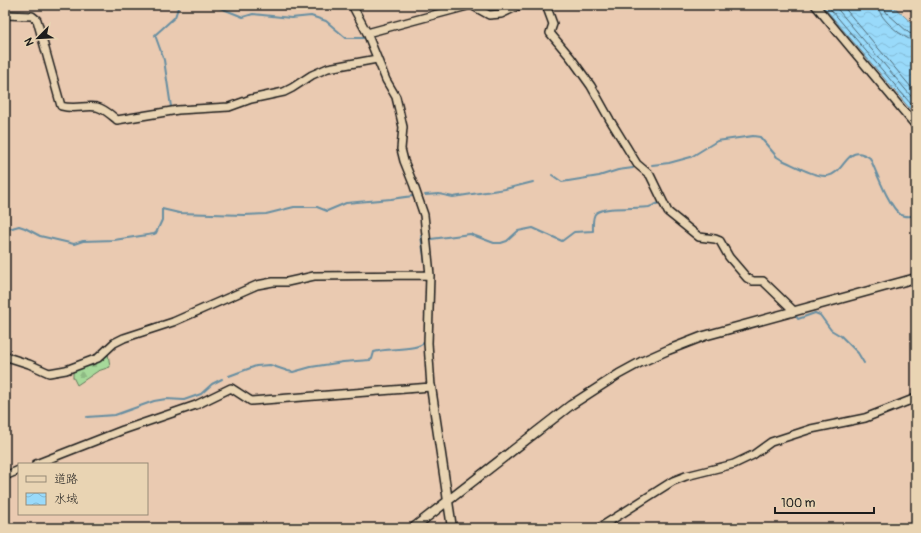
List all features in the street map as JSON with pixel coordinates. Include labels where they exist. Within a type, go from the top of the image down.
[{"type":"street","points":[[352,5],[367,33],[386,80],[396,97],[403,127],[401,149],[424,215],[430,388],[452,528]]},
{"type":"street","points":[[367,33],[471,5],[489,15],[501,14],[520,5]]},
{"type":"street","points":[[546,5],[553,24],[550,33],[571,58],[591,86],[637,164],[650,175],[668,212],[699,237],[720,241],[729,257],[747,278],[753,281],[762,281],[794,311]]},
{"type":"street","points":[[815,5],[916,126]]},
{"type":"street","points":[[5,15],[32,16],[37,20],[61,106],[70,109],[98,107],[117,120],[178,110],[229,107],[251,99],[284,92],[323,70],[377,59]]},
{"type":"street","points":[[5,354],[7,358],[29,364],[49,373],[66,370],[98,358],[114,343],[124,338],[173,322],[257,285],[273,282],[287,282],[314,276],[427,275]]},
{"type":"street","points":[[413,528],[571,405],[620,374],[668,350],[704,336],[916,278]]},
{"type":"street","points":[[39,463],[123,430],[196,405],[231,388],[251,401],[430,388]]},
{"type":"street","points":[[599,528],[673,481],[686,476],[734,464],[753,455],[771,442],[811,429],[865,418],[916,398]]},
{"type":"street","points":[[5,476],[18,470]]},
{"type":"green space","points":[[108,353],[110,367],[98,371],[77,385],[73,377],[73,370]]},
{"type":"water","points":[[822,5],[892,5],[916,27],[916,116]]},
{"type":"waterway","points":[[171,107],[164,60],[155,35],[175,17],[179,5]]},
{"type":"waterway","points":[[213,5],[243,17],[253,14],[291,18],[311,16],[326,21],[346,38],[365,38]]},
{"type":"waterway","points":[[652,165],[669,163],[691,157],[717,141],[753,136],[760,137],[777,157],[782,160],[810,173],[822,176],[833,174],[856,153],[862,154],[870,158],[879,180],[896,211],[903,216],[916,216]]},
{"type":"waterway","points":[[552,175],[562,182],[599,176],[618,170],[633,168]]},
{"type":"waterway","points":[[425,195],[439,194],[453,197],[505,189],[533,182]]},
{"type":"waterway","points":[[5,230],[19,226],[40,236],[74,244],[83,241],[114,240],[154,234],[156,233],[162,220],[162,209],[179,213],[244,215],[266,214],[294,207],[317,207],[327,211],[346,203],[413,196]]},
{"type":"waterway","points":[[431,239],[470,234],[494,243],[501,243],[507,241],[518,231],[533,228],[562,241],[574,232],[593,231],[594,216],[600,211],[606,209],[644,208],[660,203]]},
{"type":"waterway","points":[[421,236],[425,263]]},
{"type":"waterway","points":[[425,335],[426,312]]},
{"type":"waterway","points":[[796,316],[798,319],[815,313],[820,315],[831,330],[841,336],[858,353],[864,363]]},
{"type":"waterway","points":[[229,376],[256,366],[270,365],[293,372],[311,367],[343,362],[370,360],[372,359],[374,352],[416,347],[425,341]]},
{"type":"waterway","points":[[87,417],[115,415],[154,401],[166,399],[184,400],[201,394],[212,384],[222,379]]}]
